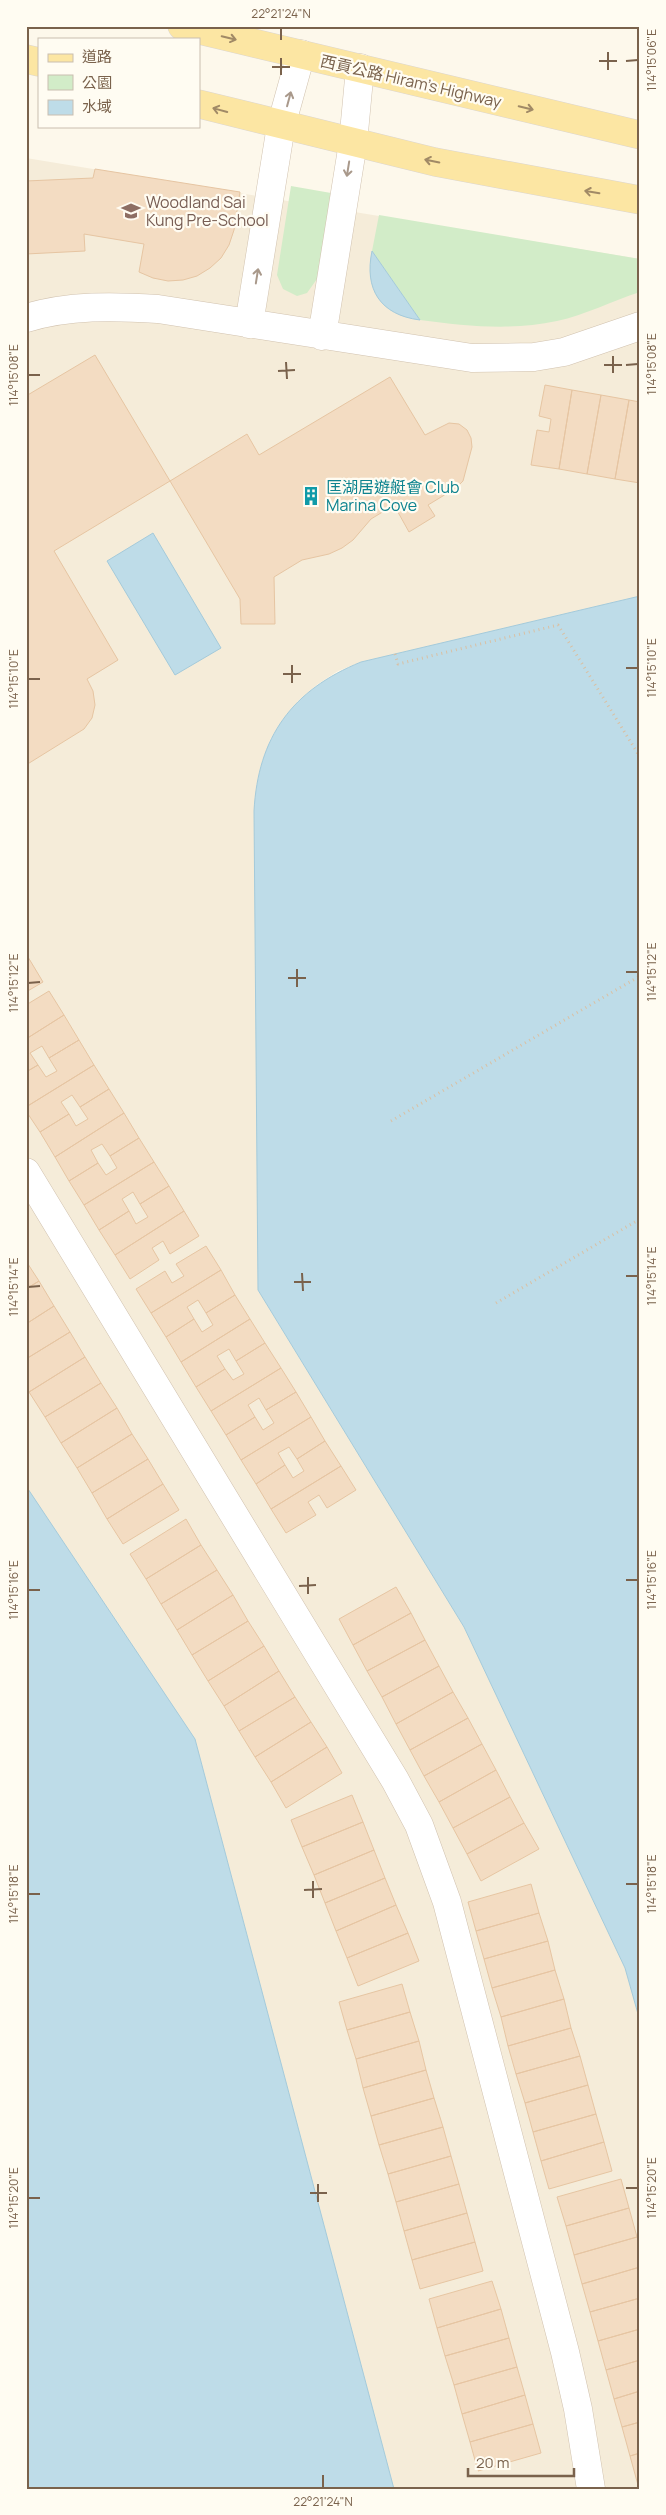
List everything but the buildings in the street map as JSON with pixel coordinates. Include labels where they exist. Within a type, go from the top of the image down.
[{"type":"main road","name":"西貢公路 Hiram's Highway","points":[[182,26],[640,135]]},
{"type":"main road","points":[[200,104],[353,143],[567,188],[640,200]]},
{"type":"lane","points":[[250,324],[281,126],[301,54]]},
{"type":"lane","points":[[322,336],[353,143],[360,68]]},
{"type":"lane","points":[[26,318],[76,308],[117,306],[158,309],[442,355],[503,359],[564,352],[640,326]]},
{"type":"lane","points":[[26,1172],[390,1771],[419,1825],[447,1902],[565,2352],[578,2409],[591,2489]]},
{"type":"path","points":[[395,654],[398,664],[558,625],[640,757]]},
{"type":"path","points":[[391,1121],[640,976]]},
{"type":"path","points":[[496,1303],[640,1219]]},
{"type":"shaded area","points":[[26,158],[640,259],[640,596],[361,662],[338,671],[318,684],[299,700],[283,719],[270,740],[256,787],[258,1290],[464,1627],[625,1968],[640,2021],[640,2489],[394,2489],[195,1739],[26,1486]]},
{"type":"green space","points":[[291,186],[331,193],[317,279],[307,293],[297,296],[283,289],[277,275]]},
{"type":"green space","points":[[379,215],[640,259],[640,292],[578,315],[540,324],[488,327],[420,320],[372,251]]},
{"type":"water","points":[[372,251],[420,320],[394,312],[378,298],[370,277]]},
{"type":"water","points":[[153,533],[221,648],[175,675],[107,561]]},
{"type":"water","points":[[640,596],[640,2021],[625,1968],[464,1627],[258,1290],[254,811],[257,784],[263,760],[271,739],[283,719],[298,702],[337,673],[361,662]]},
{"type":"water","points":[[26,1486],[195,1739],[394,2489],[26,2489]]},
{"type":"place","name":"Woodland Sai Kung Pre-School","points":[[131,211]]},
{"type":"place","name":"匡湖居遊艇會 Club Marina Cove","points":[[311,496]]}]
